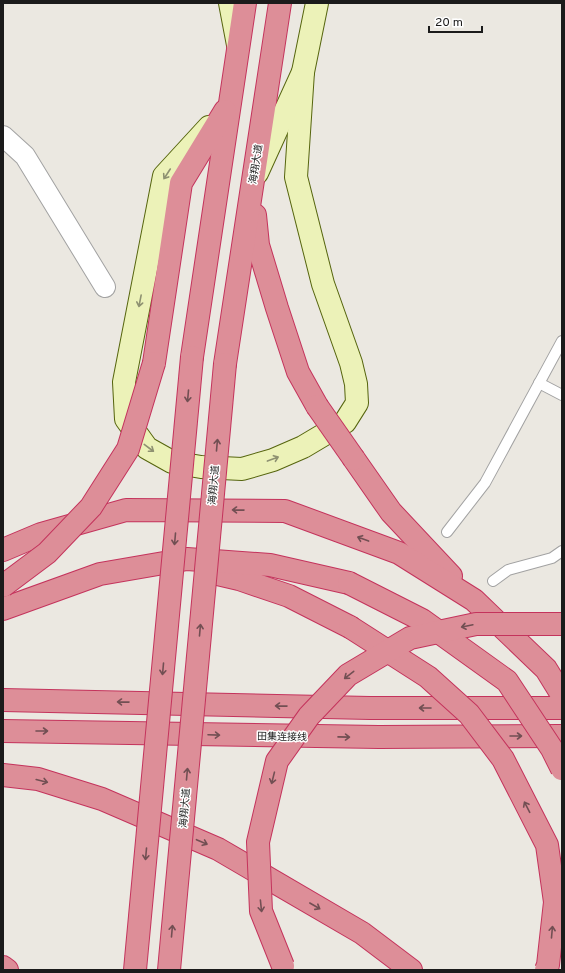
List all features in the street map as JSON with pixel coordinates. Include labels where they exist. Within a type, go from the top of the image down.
[{"type":"highway","points":[[135,970],[192,357],[245,3]]},
{"type":"highway","name":"海翔大道","points":[[169,970],[225,364],[280,3]]},
{"type":"highway","points":[[3,586],[47,553],[91,507],[128,449],[154,363],[181,183],[230,104]]},
{"type":"highway","points":[[252,183],[258,244],[298,372],[317,406],[391,512],[474,600],[546,670],[562,695]]},
{"type":"highway","points":[[3,550],[41,534],[126,510],[233,509],[285,511],[399,553],[474,600]]},
{"type":"highway","points":[[3,609],[100,574],[187,559],[270,565],[349,583],[422,620],[507,681],[552,749],[562,769]]},
{"type":"highway","points":[[167,562],[239,579],[289,596],[350,627],[428,677],[469,714],[503,759],[547,845],[554,902],[548,965],[546,970]]},
{"type":"highway","points":[[284,968],[261,911],[258,842],[277,762],[309,716],[348,675],[410,638],[476,624],[562,624]]},
{"type":"highway","points":[[3,700],[370,708],[562,708]]},
{"type":"highway","name":"田集连接线","points":[[3,731],[104,731],[379,737],[562,736]]},
{"type":"highway","points":[[3,776],[38,779],[102,799],[218,849],[362,933],[411,970]]},
{"type":"highway","points":[[3,967],[7,970]]},
{"type":"street","points":[[230,3],[238,48]]},
{"type":"street","points":[[230,104],[164,176],[124,382],[126,419],[147,448],[172,462],[201,467],[242,469],[273,460],[303,447],[345,422],[357,403],[356,384],[351,363],[323,284],[296,177],[303,72],[317,3]]},
{"type":"street","points":[[252,183],[303,72]]},
{"type":"street","points":[[3,136],[25,156],[105,287]]},
{"type":"lane","points":[[448,532],[485,483],[562,342]]},
{"type":"lane","points":[[539,383],[562,395]]},
{"type":"lane","points":[[493,581],[508,570],[552,558],[562,551]]}]
